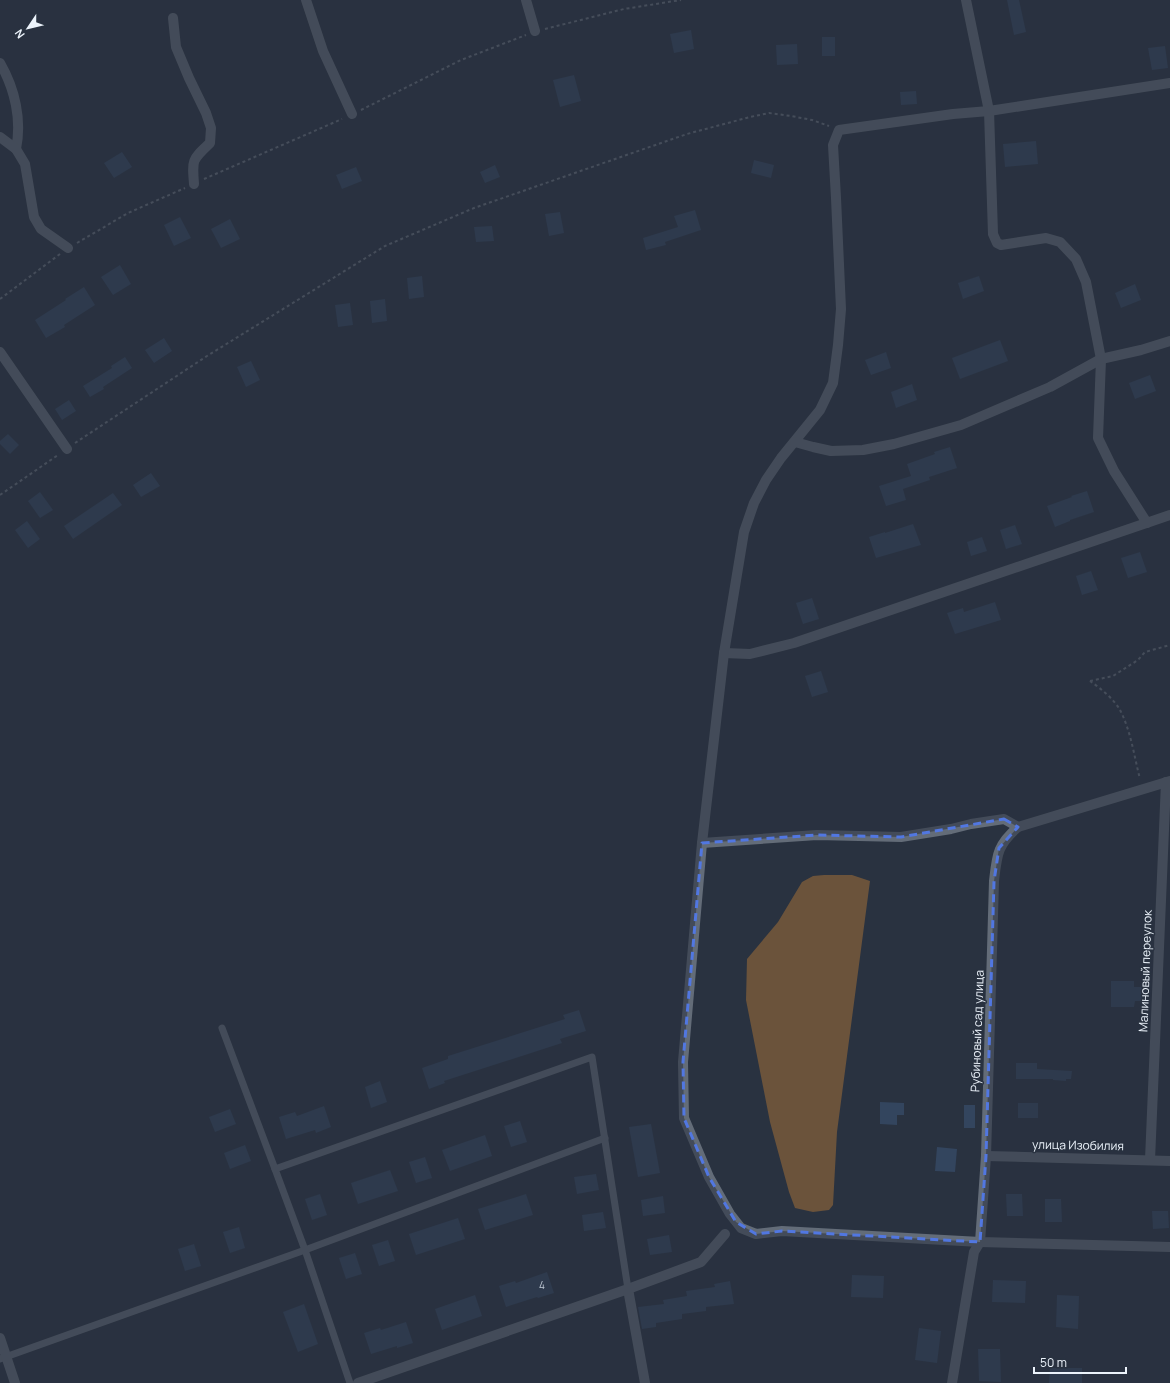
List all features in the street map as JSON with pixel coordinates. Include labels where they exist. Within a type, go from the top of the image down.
[{"type":"street","points":[[306,0],[323,51],[352,114]]},
{"type":"street","points":[[526,0],[535,31]]},
{"type":"street","points":[[966,0],[989,111],[993,234],[997,243],[1002,245],[1046,238],[1060,242],[1076,259],[1086,282],[1101,360],[1098,438],[1114,471],[1147,524]]},
{"type":"street","points":[[173,18],[176,47],[206,113],[211,128],[210,143],[197,155],[192,164],[194,184]]},
{"type":"street","points":[[0,63],[6,73],[17,105],[19,135],[16,149]]},
{"type":"street","points":[[1170,83],[989,111],[953,114],[838,130],[833,145],[841,309],[833,383],[820,410],[781,458],[766,480],[754,503],[744,532],[724,653],[702,843],[683,1062],[684,1118],[709,1177],[730,1214],[741,1228],[756,1234],[782,1231],[980,1242],[1170,1247]]},
{"type":"street","points":[[0,137],[16,149],[26,164],[34,217],[41,229],[68,248]]},
{"type":"street","points":[[795,442],[831,451],[863,450],[894,444],[961,425],[1050,387],[1101,360],[1170,341]]},
{"type":"street","points":[[0,352],[68,448]]},
{"type":"street","points":[[724,653],[750,654],[794,643],[1170,516]]},
{"type":"street","points":[[702,843],[817,835],[901,837],[1004,819],[1018,827],[1168,782]]},
{"type":"street","name":"Малиновый переулок","points":[[1150,1160],[1168,782]]},
{"type":"street","name":"Рубиновый сад улица","points":[[952,1383],[974,1252],[980,1242],[986,1156],[994,881],[999,848],[1018,827]]},
{"type":"street","name":"улица Изобилия","points":[[986,1156],[1170,1161]]},
{"type":"street","points":[[358,1383],[701,1262],[725,1234]]},
{"type":"street","points":[[628,1289],[645,1383]]},
{"type":"street","points":[[0,1338],[3,1358],[15,1383]]},
{"type":"lane","points":[[222,1028],[305,1250],[350,1383]]},
{"type":"lane","points":[[275,1169],[592,1057],[628,1289]]},
{"type":"lane","points":[[3,1358],[305,1250],[605,1138]]},
{"type":"path","points":[[0,299],[68,248],[128,212],[352,114],[461,60],[535,31],[624,8],[681,0]]},
{"type":"path","points":[[0,495],[207,356],[385,246],[474,208],[687,134],[750,116],[769,113],[791,116],[812,120],[838,130]]},
{"type":"path","points":[[1143,790],[1131,739],[1119,709],[1102,690],[1090,681],[1113,676],[1138,660],[1145,652],[1170,645]]},
{"type":"highlighted area","points":[[1004,819],[1018,827],[999,848],[994,881],[986,1156],[980,1242],[782,1231],[756,1234],[736,1222],[709,1177],[684,1118],[683,1062],[702,843],[817,835],[901,837]]},
{"type":"shaded area","points":[[852,875],[870,881],[837,1132],[833,1205],[829,1210],[813,1212],[795,1208],[789,1192],[770,1122],[746,1000],[747,959],[778,922],[802,882],[813,876]]},
{"type":"building","points":[[1007,0],[1019,0],[1026,32],[1014,35]]},
{"type":"building","points":[[691,30],[694,49],[674,53],[670,34]]},
{"type":"building","points":[[822,37],[835,37],[835,56],[822,56]]},
{"type":"building","points":[[797,44],[798,64],[777,65],[776,45]]},
{"type":"building","points":[[1165,46],[1168,68],[1152,70],[1148,48]]},
{"type":"building","points":[[574,75],[581,101],[560,107],[553,80]]},
{"type":"building","points":[[916,91],[917,104],[901,105],[900,92]]},
{"type":"building","points":[[1036,141],[1038,164],[1005,167],[1003,144]]},
{"type":"building","points":[[122,152],[132,167],[114,178],[104,163]]},
{"type":"building","points":[[754,160],[774,165],[771,178],[751,173]]},
{"type":"building","points":[[495,165],[500,177],[485,183],[480,172]]},
{"type":"building","points":[[356,167],[362,181],[342,189],[336,175]]},
{"type":"building","points":[[695,210],[701,230],[665,242],[666,245],[646,250],[643,238],[678,227],[674,216]]},
{"type":"building","points":[[560,212],[564,233],[549,236],[545,214]]},
{"type":"building","points":[[180,217],[191,238],[174,246],[164,225]]},
{"type":"building","points":[[230,219],[240,239],[221,248],[211,229]]},
{"type":"building","points":[[492,226],[494,241],[476,242],[474,227]]},
{"type":"building","points":[[120,265],[131,284],[113,295],[101,277]]},
{"type":"building","points":[[422,276],[424,297],[409,299],[407,278]]},
{"type":"building","points":[[979,276],[984,291],[963,299],[958,283]]},
{"type":"building","points":[[1135,284],[1141,300],[1121,308],[1115,293]]},
{"type":"building","points":[[84,287],[95,305],[64,325],[65,327],[46,338],[35,320]]},
{"type":"building","points":[[385,299],[387,321],[372,323],[370,301]]},
{"type":"building","points":[[350,303],[353,325],[338,327],[335,305]]},
{"type":"building","points":[[164,338],[172,351],[154,363],[145,350]]},
{"type":"building","points":[[1000,340],[1008,361],[960,379],[952,358]]},
{"type":"building","points":[[886,352],[891,368],[871,375],[865,360]]},
{"type":"building","points":[[125,357],[132,368],[103,387],[104,389],[90,397],[83,386],[112,368],[111,366]]},
{"type":"building","points":[[251,361],[260,380],[246,387],[237,367]]},
{"type":"building","points":[[1150,375],[1156,391],[1135,399],[1129,383]]},
{"type":"building","points":[[912,384],[917,400],[896,408],[891,392]]},
{"type":"building","points":[[69,400],[76,411],[62,420],[55,409]]},
{"type":"building","points":[[8,434],[19,445],[10,454],[0,444],[0,441]]},
{"type":"building","points":[[950,447],[957,468],[929,477],[930,480],[903,489],[906,500],[886,506],[879,486],[911,476],[907,464],[935,454],[934,452]]},
{"type":"building","points":[[151,473],[160,486],[141,497],[133,485]]},
{"type":"building","points":[[1087,491],[1094,512],[1055,527],[1047,506]]},
{"type":"building","points":[[40,492],[53,510],[40,518],[28,501]]},
{"type":"building","points":[[113,493],[122,505],[73,539],[64,526]]},
{"type":"building","points":[[27,521],[40,539],[28,548],[15,530]]},
{"type":"building","points":[[913,524],[921,545],[876,558],[869,537]]},
{"type":"building","points":[[1015,525],[1022,544],[1006,549],[1000,530]]},
{"type":"building","points":[[982,537],[987,551],[971,556],[967,542]]},
{"type":"building","points":[[1140,552],[1147,572],[1128,578],[1121,558]]},
{"type":"building","points":[[1091,571],[1098,590],[1082,595],[1076,576]]},
{"type":"building","points":[[812,598],[819,619],[803,624],[796,603]]},
{"type":"building","points":[[995,602],[1001,620],[955,634],[947,613],[963,608],[964,612]]},
{"type":"building","points":[[821,671],[828,692],[812,697],[805,676]]},
{"type":"building","points":[[1111,981],[1134,981],[1134,987],[1148,987],[1148,1001],[1135,1001],[1134,1007],[1111,1007]]},
{"type":"building","points":[[579,1010],[586,1031],[560,1039],[562,1043],[444,1081],[445,1083],[429,1089],[422,1068],[448,1059],[448,1056],[565,1019],[563,1015]]},
{"type":"building","points":[[1016,1063],[1037,1063],[1037,1069],[1072,1071],[1071,1079],[1066,1079],[1066,1081],[1053,1079],[1016,1079]]},
{"type":"building","points":[[380,1081],[387,1102],[371,1108],[365,1087]]},
{"type":"building","points":[[880,1102],[904,1103],[904,1115],[897,1115],[897,1125],[880,1124]]},
{"type":"building","points":[[1018,1103],[1038,1103],[1038,1118],[1018,1118]]},
{"type":"building","points":[[964,1105],[975,1105],[975,1128],[964,1128]]},
{"type":"building","points":[[324,1106],[331,1127],[316,1133],[315,1130],[286,1139],[279,1117],[295,1112],[297,1116]]},
{"type":"building","points":[[230,1109],[236,1124],[215,1132],[209,1117]]},
{"type":"building","points":[[520,1121],[527,1142],[511,1147],[504,1126]]},
{"type":"building","points":[[651,1124],[660,1173],[638,1177],[629,1127]]},
{"type":"building","points":[[485,1135],[492,1156],[450,1171],[442,1150]]},
{"type":"building","points":[[245,1145],[251,1161],[230,1169],[224,1153]]},
{"type":"building","points":[[937,1147],[957,1149],[955,1172],[935,1171]]},
{"type":"building","points":[[425,1157],[432,1178],[416,1183],[409,1162]]},
{"type":"building","points":[[390,1170],[398,1191],[358,1204],[351,1183]]},
{"type":"building","points":[[596,1174],[599,1190],[577,1194],[574,1177]]},
{"type":"building","points":[[320,1194],[327,1215],[312,1220],[305,1199]]},
{"type":"building","points":[[526,1194],[533,1215],[485,1230],[478,1209]]},
{"type":"building","points":[[1006,1194],[1022,1194],[1023,1216],[1007,1216]]},
{"type":"building","points":[[663,1196],[665,1213],[643,1216],[641,1200]]},
{"type":"building","points":[[1045,1199],[1061,1199],[1062,1222],[1045,1222]]},
{"type":"building","points":[[1152,1211],[1168,1211],[1169,1228],[1153,1229]]},
{"type":"building","points":[[603,1212],[606,1228],[584,1231],[582,1215]]},
{"type":"building","points":[[458,1218],[465,1239],[416,1255],[409,1234]]},
{"type":"building","points":[[239,1227],[245,1248],[230,1253],[223,1232]]},
{"type":"building","points":[[669,1235],[672,1252],[650,1255],[647,1239]]},
{"type":"building","points":[[388,1240],[395,1261],[379,1266],[372,1245]]},
{"type":"building","points":[[194,1244],[201,1266],[185,1271],[178,1249]]},
{"type":"building","points":[[355,1253],[362,1274],[346,1279],[339,1258]]},
{"type":"building","points":[[547,1272],[554,1293],[506,1307],[499,1286],[515,1281],[516,1283]]},
{"type":"building","points":[[852,1275],[884,1276],[883,1298],[851,1297]]},
{"type":"building","points":[[993,1280],[1026,1281],[1025,1303],[992,1302]]},
{"type":"building","points":[[730,1281],[734,1304],[706,1307],[706,1311],[682,1314],[682,1319],[656,1323],[656,1327],[642,1329],[638,1307],[664,1304],[663,1300],[687,1296],[686,1291],[715,1287],[714,1284]]},
{"type":"building","points":[[475,1295],[482,1316],[442,1330],[435,1309]]},
{"type":"building","points":[[1057,1295],[1079,1296],[1078,1329],[1056,1327]]},
{"type":"building","points":[[304,1304],[318,1344],[298,1352],[283,1312]]},
{"type":"building","points":[[406,1322],[413,1343],[371,1354],[364,1333],[380,1328],[381,1330]]},
{"type":"building","points":[[919,1328],[941,1331],[937,1363],[915,1360]]},
{"type":"building","points":[[978,1349],[1000,1349],[1001,1382],[979,1381]]},
{"type":"building","points":[[1050,1368],[1082,1368],[1082,1383],[1049,1383]]}]
